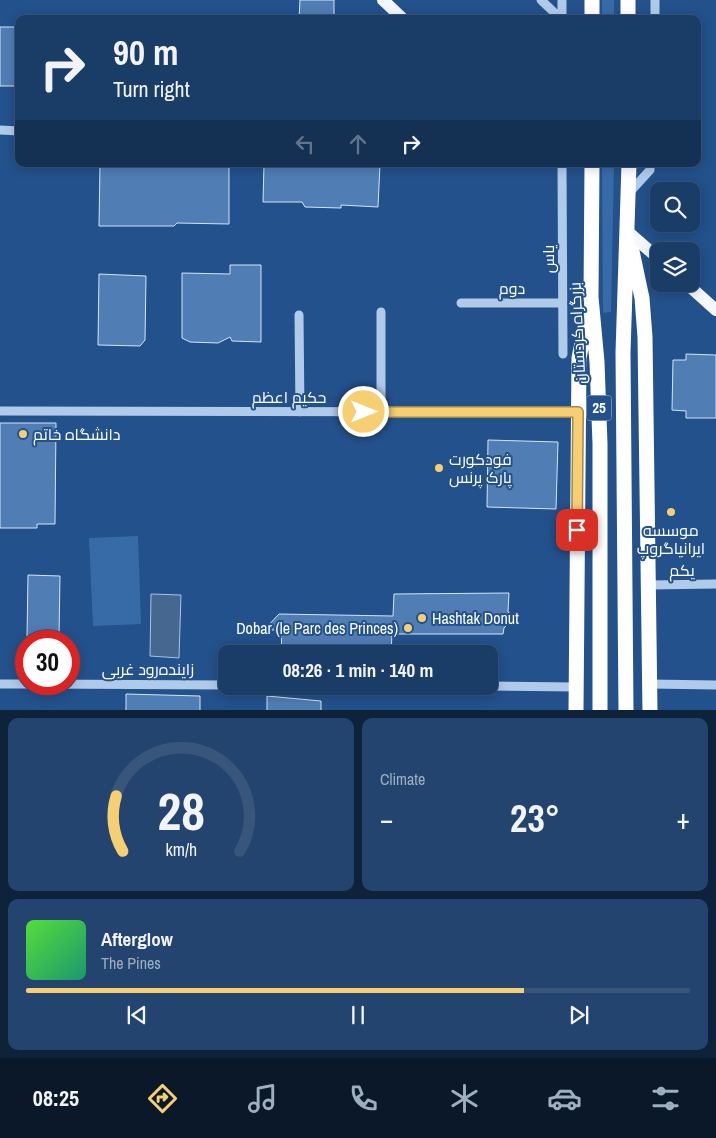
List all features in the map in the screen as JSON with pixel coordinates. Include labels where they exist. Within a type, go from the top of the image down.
[{"type":"highway","points":[[592,0],[592,15]]},
{"type":"highway","points":[[628,0],[628,15]]},
{"type":"highway","name":"بزرگراه کردستان","points":[[592,167],[592,296],[600,444],[600,710]]},
{"type":"highway","name":"25","points":[[626,710],[623,353],[629,167]]},
{"type":"highway","points":[[627,231],[642,298],[645,337],[650,710]]},
{"type":"highway","points":[[576,710],[579,358],[592,296]]},
{"type":"main road","points":[[383,0],[399,15]]},
{"type":"main road","points":[[627,231],[650,251]]},
{"type":"main road","points":[[696,292],[716,310]]},
{"type":"street","points":[[541,0],[557,15]]},
{"type":"street","points":[[561,15],[562,0]]},
{"type":"street","points":[[655,0],[655,15]]},
{"type":"street","points":[[0,130],[15,130]]},
{"type":"street","name":"یاس","points":[[562,167],[563,354]]},
{"type":"street","points":[[629,193],[650,170],[650,167]]},
{"type":"street","name":"دوم","points":[[461,303],[563,303]]},
{"type":"street","points":[[381,312],[381,412]]},
{"type":"street","points":[[299,315],[300,412]]},
{"type":"street","name":"حکیم اعظم","points":[[0,411],[578,412]]},
{"type":"street","name":"یکم","points":[[648,585],[716,584]]},
{"type":"street","points":[[0,684],[15,684]]},
{"type":"street","name":"زاینده‌رود غربی","points":[[80,684],[218,685]]},
{"type":"street","points":[[650,684],[716,685]]},
{"type":"street","points":[[498,686],[576,687]]},
{"type":"shaded area","points":[[602,0],[614,0],[614,15],[602,15]]},
{"type":"shaded area","points":[[602,167],[614,167],[611,312],[603,313]]},
{"type":"shaded area","points":[[138,536],[141,624],[93,626],[89,538]]},
{"type":"shaded area","points":[[151,594],[181,595],[179,658],[150,656]]},
{"type":"building","points":[[300,0],[334,0],[334,15],[299,15]]},
{"type":"building","points":[[0,27],[15,27],[15,86],[0,86]]},
{"type":"building","points":[[100,167],[229,167],[229,224],[177,223],[174,226],[99,226]]},
{"type":"building","points":[[264,167],[380,167],[378,207],[341,205],[341,208],[305,207],[302,202],[263,202]]},
{"type":"building","points":[[230,265],[261,265],[261,342],[232,341],[230,337],[218,343],[190,342],[182,338],[182,273],[230,274]]},
{"type":"building","points":[[99,274],[146,276],[145,340],[140,346],[98,345]]},
{"type":"building","points":[[686,354],[716,355],[716,418],[686,418],[686,411],[672,410],[673,360],[686,360]]},
{"type":"building","points":[[0,423],[56,423],[55,524],[37,524],[37,528],[0,528]]},
{"type":"building","points":[[488,440],[558,442],[556,509],[487,507]]},
{"type":"building","points":[[28,575],[60,576],[59,630],[27,630]]},
{"type":"building","points":[[509,593],[508,612],[514,617],[504,628],[503,634],[392,634],[391,645],[282,645],[281,631],[265,629],[279,614],[393,616],[394,594]]},
{"type":"building","points":[[126,694],[200,696],[200,710],[126,710]]},
{"type":"building","points":[[267,696],[321,701],[321,710],[267,710]]},
{"type":"place","name":"دانشگاه خاتم","points":[[23,434]]},
{"type":"place","name":"فودکورت پارک پرنس","points":[[439,468]]},
{"type":"place","name":"موسسه ایرانیاگروپ","points":[[671,512]]},
{"type":"place","name":"Hashtak Donut","points":[[422,618]]},
{"type":"place","name":"Dobar (le Parc des Princes)","points":[[408,628]]},
{"type":"route","points":[[364,412],[578,412],[577,530]]}]
